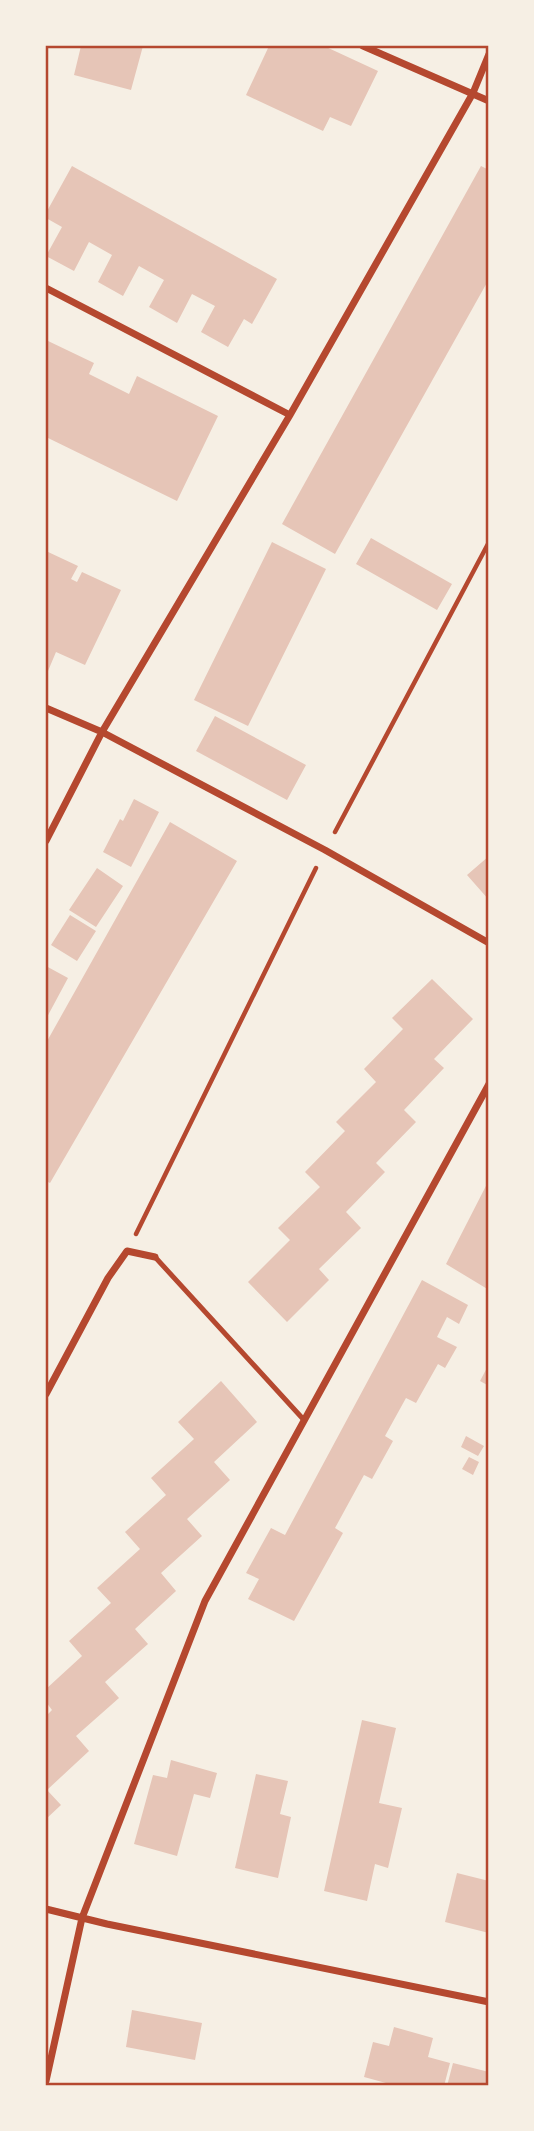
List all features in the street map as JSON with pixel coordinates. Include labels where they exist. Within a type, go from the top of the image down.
[{"type":"street","points":[[363,46],[488,102]]},
{"type":"street","points":[[46,841],[102,732],[290,415],[473,93],[488,54]]},
{"type":"street","points":[[46,288],[290,415]]},
{"type":"street","points":[[46,708],[102,732],[325,850],[488,943]]},
{"type":"street","points":[[46,2081],[82,1919],[205,1601],[488,1084]]},
{"type":"street","points":[[46,1394],[108,1278],[127,1251],[155,1257]]},
{"type":"street","points":[[46,1909],[82,1919],[488,2002]]},
{"type":"lane","points":[[155,1257],[304,1420]]},
{"type":"path","points":[[127,1251],[325,850],[488,542]]},
{"type":"building","points":[[81,46],[143,46],[131,90],[74,75]]},
{"type":"building","points":[[269,46],[324,46],[378,71],[351,126],[330,117],[323,131],[246,95]]},
{"type":"building","points":[[72,166],[277,279],[252,324],[244,319],[228,347],[201,332],[215,306],[192,294],[177,323],[149,307],[164,280],[139,266],[123,296],[98,282],[112,255],[89,242],[74,271],[46,256],[62,227],[46,218],[46,213]]},
{"type":"building","points":[[481,166],[489,170],[489,279],[335,554],[282,524]]},
{"type":"building","points":[[46,340],[94,363],[89,374],[129,394],[137,376],[218,416],[177,501],[46,437]]},
{"type":"building","points":[[371,538],[452,584],[437,610],[356,564]]},
{"type":"building","points":[[272,542],[326,569],[248,726],[194,700]]},
{"type":"building","points":[[46,551],[78,566],[71,579],[77,582],[82,572],[121,590],[85,665],[56,652],[48,671],[46,670]]},
{"type":"building","points":[[215,716],[306,765],[287,800],[196,751]]},
{"type":"building","points":[[134,799],[159,812],[131,867],[103,852]]},
{"type":"building","points":[[170,822],[237,861],[50,1183],[46,1181],[46,1043]]},
{"type":"building","points":[[489,856],[489,900],[467,875]]},
{"type":"building","points":[[97,868],[123,886],[96,927],[69,910]]},
{"type":"building","points":[[70,915],[96,931],[77,961],[51,945]]},
{"type":"building","points":[[46,966],[68,978],[46,1019]]},
{"type":"building","points":[[432,979],[473,1019],[434,1059],[444,1068],[404,1110],[416,1122],[376,1163],[385,1172],[346,1212],[361,1228],[319,1269],[329,1280],[287,1322],[248,1282],[290,1240],[278,1228],[320,1187],[305,1172],[345,1131],[336,1122],[376,1082],[364,1069],[403,1029],[392,1018]]},
{"type":"building","points":[[489,1180],[489,1290],[446,1264]]},
{"type":"building","points":[[422,1280],[468,1305],[459,1324],[447,1317],[437,1337],[457,1347],[445,1368],[438,1364],[416,1403],[406,1398],[385,1436],[393,1441],[372,1479],[364,1475],[335,1528],[343,1533],[294,1621],[248,1599],[259,1579],[246,1573],[271,1528],[285,1535]]},
{"type":"building","points":[[489,1364],[489,1386],[480,1381]]},
{"type":"building","points":[[221,1381],[257,1422],[214,1462],[230,1480],[187,1519],[202,1536],[161,1573],[176,1591],[135,1629],[148,1644],[105,1682],[119,1698],[76,1736],[89,1751],[47,1790],[61,1805],[46,1819],[46,1716],[52,1710],[46,1702],[46,1689],[82,1656],[69,1641],[111,1603],[97,1588],[140,1549],[125,1532],[166,1495],[151,1478],[194,1439],[178,1422]]},
{"type":"building","points":[[466,1436],[484,1446],[478,1456],[461,1447]]},
{"type":"building","points":[[469,1457],[479,1462],[473,1475],[462,1469]]},
{"type":"building","points":[[362,1720],[396,1728],[379,1803],[402,1808],[388,1868],[375,1864],[367,1901],[324,1891]]},
{"type":"building","points":[[171,1760],[217,1773],[210,1798],[194,1794],[177,1856],[134,1844],[153,1775],[167,1778]]},
{"type":"building","points":[[256,1774],[288,1781],[280,1814],[291,1817],[278,1878],[235,1868]]},
{"type":"building","points":[[457,1873],[489,1881],[489,1933],[445,1922]]},
{"type":"building","points":[[132,2010],[202,2023],[195,2060],[126,2047]]},
{"type":"building","points":[[394,2027],[433,2038],[428,2057],[450,2063],[444,2086],[397,2086],[364,2077],[373,2042],[389,2046]]},
{"type":"building","points":[[453,2063],[489,2072],[489,2086],[447,2086]]}]
